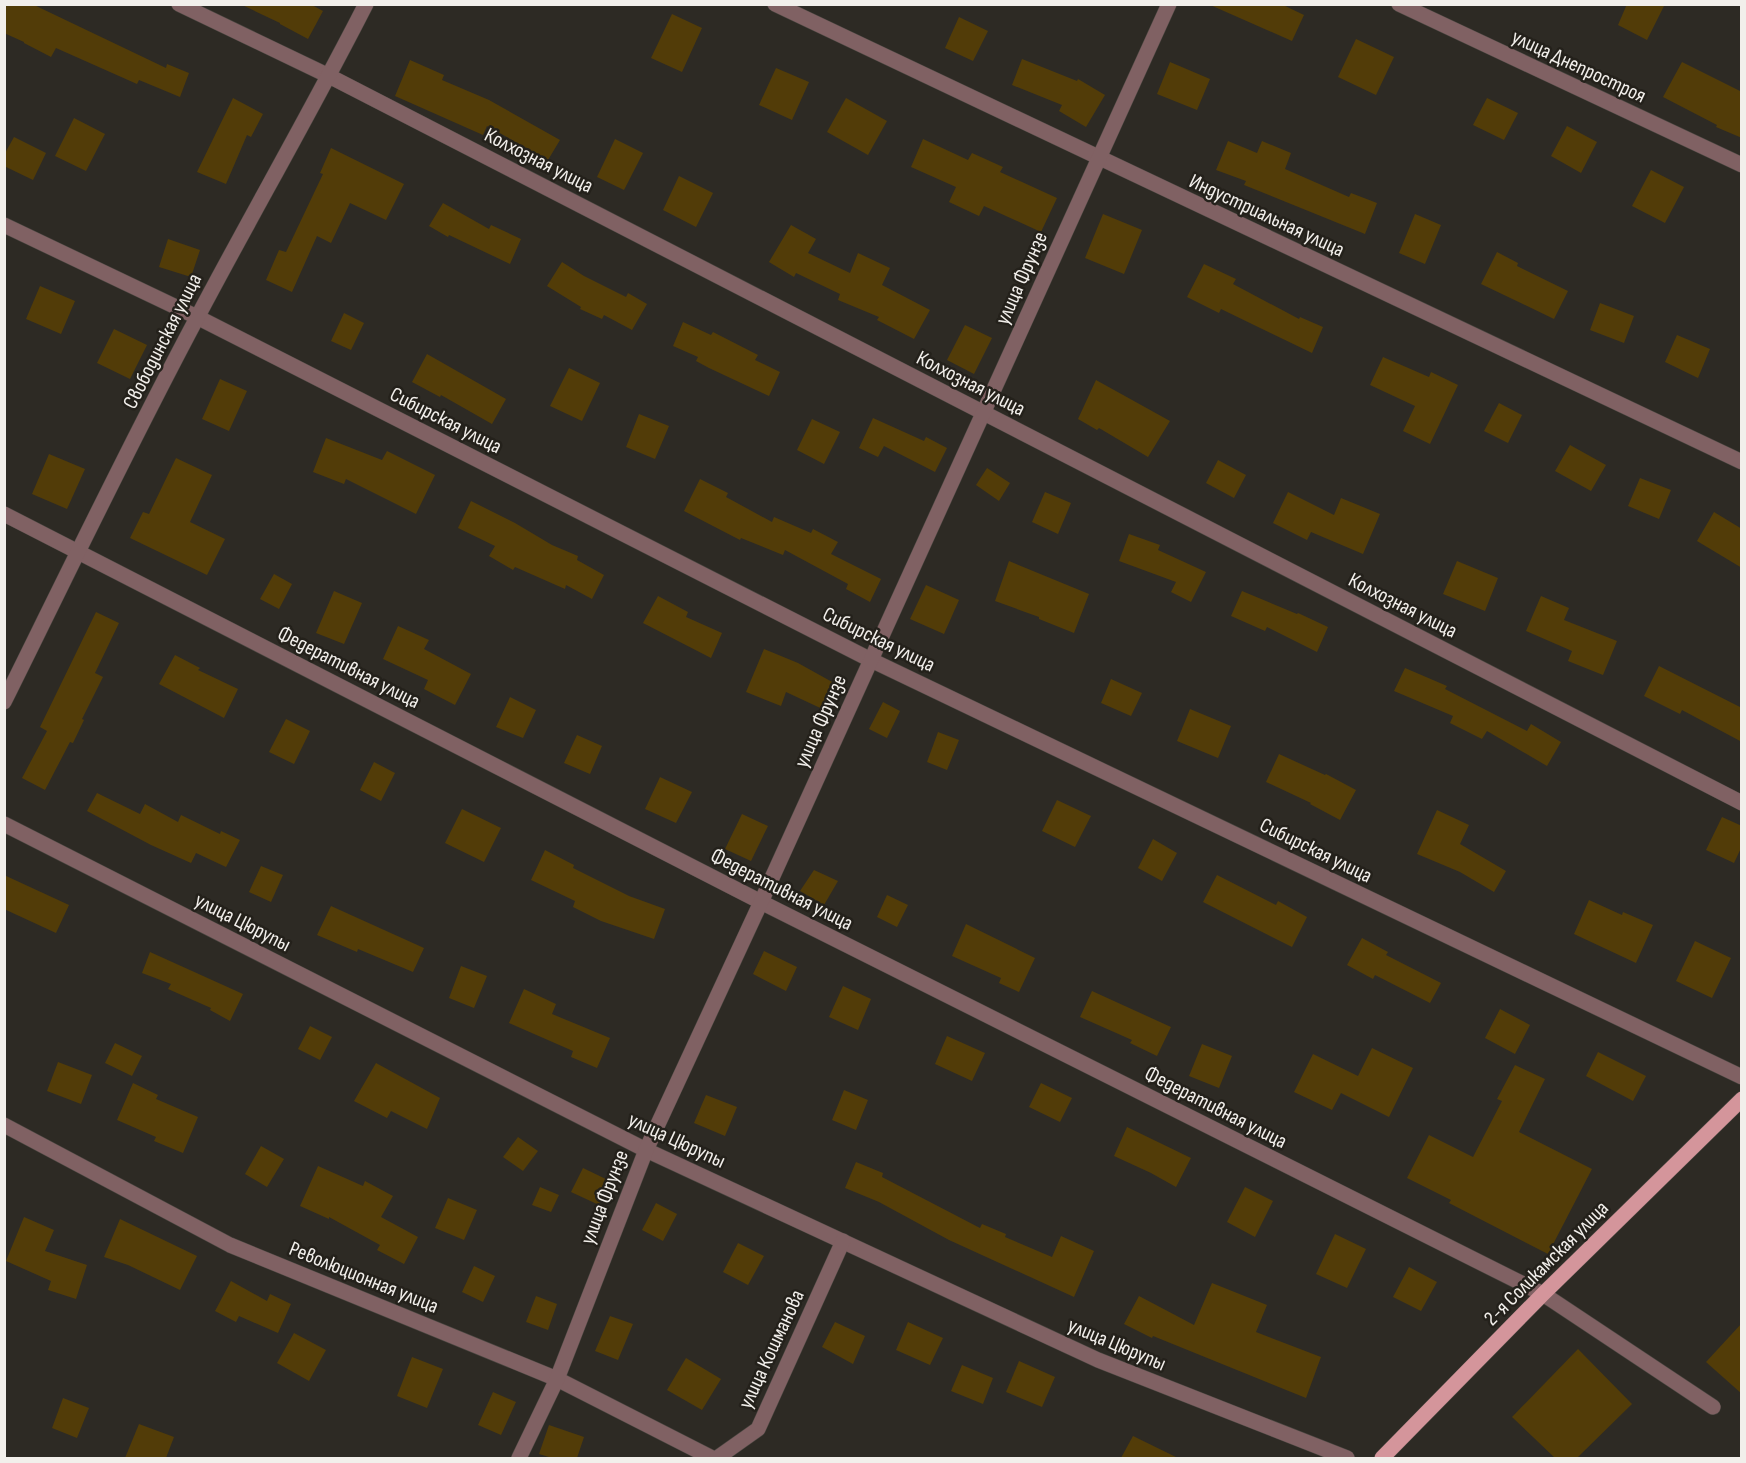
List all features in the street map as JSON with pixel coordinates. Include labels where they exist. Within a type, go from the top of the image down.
[{"type":"main road","name":"2-я Соликамская улица","points":[[1382,1458],[1543,1294],[1742,1099]]},
{"type":"street","name":"Колхозная улица","points":[[179,4],[329,76],[1742,803]]},
{"type":"street","name":"Свободинская улица","points":[[4,702],[197,317],[366,4]]},
{"type":"street","name":"Индустриальная улица","points":[[775,4],[1742,462]]},
{"type":"street","name":"улица Фрунзе","points":[[519,1458],[556,1379],[646,1150],[1169,4]]},
{"type":"street","name":"улица Днепростроя","points":[[1399,4],[1742,165]]},
{"type":"street","name":"Сибирская улица","points":[[4,225],[197,317],[871,660],[1742,1077]]},
{"type":"street","name":"Федеративная улица","points":[[4,514],[761,902],[1543,1294],[1713,1407]]},
{"type":"street","name":"улица Цюрупы","points":[[4,824],[646,1150],[1098,1360],[1347,1458]]},
{"type":"street","name":"Революционная улица","points":[[4,1125],[230,1245],[556,1379],[712,1458]]},
{"type":"street","name":"улица Кошманова","points":[[717,1458],[758,1429],[843,1241]]},
{"type":"building","points":[[4,4],[32,4],[166,68],[167,64],[189,73],[180,97],[139,80],[137,84],[56,48],[51,57],[4,33]]},
{"type":"building","points":[[240,4],[310,4],[323,11],[308,39]]},
{"type":"building","points":[[1208,4],[1281,4],[1304,15],[1292,41]]},
{"type":"building","points":[[1627,4],[1665,4],[1647,40],[1618,25]]},
{"type":"building","points":[[672,14],[702,28],[682,72],[651,58]]},
{"type":"building","points":[[959,17],[988,31],[973,61],[945,48]]},
{"type":"building","points":[[1356,39],[1394,57],[1376,95],[1338,77]]},
{"type":"building","points":[[1022,59],[1077,81],[1078,79],[1105,95],[1086,127],[1059,111],[1062,105],[1012,85]]},
{"type":"building","points":[[410,60],[444,75],[442,80],[489,100],[560,140],[548,160],[487,126],[483,135],[395,96]]},
{"type":"building","points":[[1170,62],[1210,79],[1197,110],[1157,94]]},
{"type":"building","points":[[1682,62],[1742,92],[1742,138],[1716,127],[1717,125],[1663,97]]},
{"type":"building","points":[[776,68],[809,82],[792,120],[759,105]]},
{"type":"building","points":[[233,98],[263,114],[251,137],[247,135],[226,184],[197,172]]},
{"type":"building","points":[[846,98],[887,121],[868,155],[827,132]]},
{"type":"building","points":[[1487,98],[1518,113],[1504,140],[1473,125]]},
{"type":"building","points":[[74,118],[105,134],[86,171],[55,156]]},
{"type":"building","points":[[1567,126],[1597,142],[1581,173],[1551,156]]},
{"type":"building","points":[[14,137],[46,153],[33,180],[4,166],[4,155]]},
{"type":"building","points":[[615,139],[643,153],[624,190],[597,177]]},
{"type":"building","points":[[923,139],[968,160],[972,153],[1003,167],[1000,172],[1057,198],[1041,232],[984,206],[979,216],[949,202],[956,187],[911,167]]},
{"type":"building","points":[[1228,141],[1257,153],[1262,141],[1291,153],[1285,169],[1349,197],[1351,193],[1377,203],[1365,234],[1244,185],[1246,181],[1216,170]]},
{"type":"building","points":[[331,148],[404,184],[386,220],[350,203],[331,243],[317,236],[292,292],[266,280],[279,250],[286,252],[323,174],[320,173]]},
{"type":"building","points":[[1651,170],[1684,187],[1665,223],[1632,206]]},
{"type":"building","points":[[679,176],[713,193],[696,227],[663,210]]},
{"type":"building","points":[[443,203],[489,229],[491,225],[521,239],[510,264],[449,235],[448,237],[429,226]]},
{"type":"building","points":[[1103,214],[1142,230],[1124,274],[1085,258]]},
{"type":"building","points":[[1415,214],[1441,225],[1425,264],[1399,253]]},
{"type":"building","points":[[791,225],[816,239],[808,253],[850,273],[858,253],[890,268],[882,285],[930,310],[914,339],[877,320],[879,317],[838,300],[840,294],[796,273],[794,277],[769,262]]},
{"type":"building","points":[[168,239],[200,250],[191,277],[159,267]]},
{"type":"building","points":[[1497,252],[1518,263],[1517,266],[1568,291],[1554,319],[1481,284]]},
{"type":"building","points":[[562,262],[626,297],[628,293],[647,304],[632,330],[604,315],[602,319],[580,309],[581,307],[547,286]]},
{"type":"building","points":[[1204,264],[1236,279],[1233,284],[1299,319],[1300,317],[1323,327],[1312,353],[1221,309],[1219,313],[1187,297]]},
{"type":"building","points":[[40,286],[75,301],[61,334],[26,319]]},
{"type":"building","points":[[1600,303],[1634,316],[1624,343],[1590,330]]},
{"type":"building","points":[[344,313],[364,323],[351,350],[331,341]]},
{"type":"building","points":[[683,322],[711,335],[713,332],[758,355],[755,360],[780,372],[769,396],[709,368],[696,361],[698,357],[673,346]]},
{"type":"building","points":[[965,325],[992,338],[974,374],[947,360]]},
{"type":"building","points":[[114,329],[147,345],[130,379],[97,363]]},
{"type":"building","points":[[1677,335],[1710,349],[1698,378],[1665,362]]},
{"type":"building","points":[[427,354],[506,399],[492,424],[441,395],[440,397],[412,382]]},
{"type":"building","points":[[1383,357],[1429,377],[1431,372],[1458,385],[1430,444],[1403,431],[1415,406],[1370,385]]},
{"type":"building","points":[[569,368],[600,383],[582,421],[550,406]]},
{"type":"building","points":[[220,379],[247,391],[229,431],[202,419]]},
{"type":"building","points":[[1096,380],[1170,421],[1148,457],[1099,428],[1097,430],[1078,419]]},
{"type":"building","points":[[1499,403],[1522,415],[1508,443],[1484,431]]},
{"type":"building","points":[[639,414],[669,426],[655,459],[626,447]]},
{"type":"building","points":[[873,418],[924,441],[926,437],[947,448],[935,472],[884,446],[878,457],[859,448]]},
{"type":"building","points":[[812,419],[840,432],[824,464],[797,450]]},
{"type":"building","points":[[326,438],[382,460],[387,451],[435,475],[416,514],[346,479],[344,484],[313,472]]},
{"type":"building","points":[[1570,445],[1606,465],[1591,491],[1555,471]]},
{"type":"building","points":[[49,454],[85,469],[67,509],[32,494]]},
{"type":"building","points":[[176,458],[212,475],[190,522],[225,539],[207,575],[130,538],[143,512],[149,514]]},
{"type":"building","points":[[1218,460],[1246,475],[1234,498],[1206,483]]},
{"type":"building","points":[[987,468],[1010,483],[999,501],[976,485]]},
{"type":"building","points":[[1640,478],[1671,490],[1659,519],[1628,506]]},
{"type":"building","points":[[700,479],[728,493],[726,497],[772,522],[774,517],[811,533],[813,529],[838,542],[831,554],[881,579],[870,602],[846,589],[848,584],[785,550],[783,555],[741,538],[740,540],[684,511]]},
{"type":"building","points":[[1045,492],[1071,503],[1058,534],[1032,522]]},
{"type":"building","points":[[1288,492],[1334,515],[1341,498],[1380,514],[1363,554],[1311,532],[1307,540],[1273,523]]},
{"type":"building","points":[[471,501],[552,545],[578,556],[577,560],[604,575],[592,599],[566,585],[565,589],[515,567],[513,570],[489,556],[495,546],[458,528]]},
{"type":"building","points":[[1714,512],[1742,529],[1742,568],[1697,541]]},
{"type":"building","points":[[1129,534],[1160,545],[1158,550],[1206,572],[1191,602],[1171,592],[1176,582],[1119,561]]},
{"type":"building","points":[[1009,561],[1089,594],[1074,633],[995,601]]},
{"type":"building","points":[[1457,561],[1498,578],[1485,611],[1443,594]]},
{"type":"building","points":[[274,574],[292,584],[279,609],[260,599]]},
{"type":"building","points":[[926,585],[959,600],[944,634],[910,619]]},
{"type":"building","points":[[334,591],[362,603],[344,644],[316,633]]},
{"type":"building","points":[[1242,591],[1328,627],[1317,652],[1267,627],[1265,631],[1231,616]]},
{"type":"building","points":[[658,596],[688,612],[686,617],[722,633],[711,658],[643,623]]},
{"type":"building","points":[[1541,596],[1569,608],[1564,620],[1617,641],[1603,675],[1568,661],[1572,651],[1526,631]]},
{"type":"building","points":[[96,612],[119,623],[95,673],[103,677],[82,719],[84,720],[45,790],[22,778],[47,731],[40,727]]},
{"type":"building","points":[[398,626],[429,640],[424,649],[471,674],[455,705],[424,689],[428,680],[383,659]]},
{"type":"building","points":[[764,649],[798,663],[843,688],[831,713],[786,692],[781,706],[746,692]]},
{"type":"building","points":[[175,655],[200,668],[198,670],[238,689],[224,718],[159,684]]},
{"type":"building","points":[[1659,666],[1742,708],[1742,742],[1682,710],[1680,714],[1644,696]]},
{"type":"building","points":[[1405,668],[1447,686],[1445,689],[1527,731],[1531,724],[1561,742],[1547,766],[1487,731],[1482,739],[1450,723],[1453,716],[1394,691]]},
{"type":"building","points":[[1111,679],[1142,693],[1131,716],[1101,703]]},
{"type":"building","points":[[510,697],[536,710],[523,738],[496,727]]},
{"type":"building","points":[[883,702],[900,711],[887,738],[869,729]]},
{"type":"building","points":[[1190,709],[1231,726],[1218,758],[1177,741]]},
{"type":"building","points":[[286,719],[310,731],[294,764],[269,752]]},
{"type":"building","points":[[938,732],[959,740],[947,770],[927,762]]},
{"type":"building","points":[[577,735],[602,746],[590,774],[564,763]]},
{"type":"building","points":[[1279,754],[1356,790],[1340,820],[1311,803],[1266,782]]},
{"type":"building","points":[[374,762],[395,773],[381,801],[360,790]]},
{"type":"building","points":[[660,777],[692,792],[676,823],[645,809]]},
{"type":"building","points":[[97,793],[140,814],[145,804],[178,822],[181,815],[220,834],[221,831],[240,840],[226,867],[196,853],[191,863],[87,811]]},
{"type":"building","points":[[1057,800],[1091,816],[1075,847],[1042,831]]},
{"type":"building","points":[[462,809],[501,828],[484,862],[445,843]]},
{"type":"building","points":[[1437,810],[1469,825],[1460,844],[1506,871],[1494,892],[1460,872],[1417,854]]},
{"type":"building","points":[[742,814],[768,826],[751,861],[725,849]]},
{"type":"building","points":[[1722,817],[1742,826],[1742,846],[1734,863],[1706,850]]},
{"type":"building","points":[[1153,839],[1177,853],[1162,881],[1138,868]]},
{"type":"building","points":[[545,850],[574,865],[573,868],[629,896],[665,909],[654,939],[601,921],[573,907],[575,901],[531,880]]},
{"type":"building","points":[[261,866],[283,875],[271,902],[249,892]]},
{"type":"building","points":[[814,870],[838,881],[824,905],[800,891]]},
{"type":"building","points":[[4,875],[69,905],[56,933],[4,909]]},
{"type":"building","points":[[1217,875],[1276,905],[1278,901],[1307,917],[1292,947],[1203,902]]},
{"type":"building","points":[[887,895],[908,905],[897,927],[877,917]]},
{"type":"building","points":[[1589,900],[1622,915],[1623,912],[1653,925],[1636,963],[1574,934]]},
{"type":"building","points":[[331,906],[424,948],[413,972],[317,935]]},
{"type":"building","points":[[966,924],[1035,958],[1019,992],[999,983],[1001,978],[952,956]]},
{"type":"building","points":[[1362,938],[1388,952],[1386,955],[1441,983],[1430,1003],[1375,975],[1373,979],[1347,965]]},
{"type":"building","points":[[1695,941],[1731,958],[1712,998],[1676,981]]},
{"type":"building","points":[[764,951],[797,967],[786,991],[753,974]]},
{"type":"building","points":[[150,952],[243,994],[230,1021],[210,1010],[211,1008],[168,989],[171,984],[142,973]]},
{"type":"building","points":[[461,966],[487,976],[474,1008],[449,998]]},
{"type":"building","points":[[843,986],[871,999],[858,1030],[829,1017]]},
{"type":"building","points":[[524,989],[556,1004],[552,1014],[610,1038],[597,1068],[571,1057],[573,1051],[509,1023]]},
{"type":"building","points":[[1092,991],[1171,1027],[1157,1056],[1130,1043],[1132,1040],[1080,1017]]},
{"type":"building","points":[[1500,1009],[1530,1025],[1515,1054],[1485,1038]]},
{"type":"building","points":[[310,1026],[332,1037],[320,1060],[298,1049]]},
{"type":"building","points":[[947,1036],[985,1053],[972,1081],[935,1064]]},
{"type":"building","points":[[115,1043],[142,1056],[132,1076],[105,1063]]},
{"type":"building","points":[[1202,1044],[1232,1056],[1219,1088],[1189,1076]]},
{"type":"building","points":[[1372,1048],[1413,1068],[1389,1117],[1341,1093],[1332,1110],[1294,1092],[1313,1054],[1358,1076]]},
{"type":"building","points":[[1598,1052],[1646,1076],[1633,1101],[1586,1076]]},
{"type":"building","points":[[58,1062],[92,1075],[81,1104],[47,1091]]},
{"type":"building","points":[[376,1063],[440,1098],[427,1129],[391,1111],[387,1118],[354,1101]]},
{"type":"building","points":[[1515,1065],[1545,1079],[1519,1132],[1592,1169],[1548,1254],[1449,1203],[1451,1200],[1407,1178],[1429,1135],[1473,1157],[1502,1101],[1497,1099]]},
{"type":"building","points":[[133,1083],[158,1095],[156,1099],[198,1117],[183,1153],[154,1141],[156,1137],[117,1120]]},
{"type":"building","points":[[1041,1083],[1072,1098],[1060,1122],[1029,1107]]},
{"type":"building","points":[[844,1090],[868,1100],[856,1130],[832,1120]]},
{"type":"building","points":[[706,1095],[737,1107],[725,1136],[694,1123]]},
{"type":"building","points":[[1127,1127],[1191,1158],[1176,1187],[1114,1156]]},
{"type":"building","points":[[518,1137],[538,1151],[523,1171],[503,1157]]},
{"type":"building","points":[[261,1146],[284,1159],[267,1187],[245,1174]]},
{"type":"building","points":[[856,1162],[883,1173],[882,1177],[980,1228],[982,1224],[1006,1234],[1005,1237],[1052,1257],[1061,1236],[1094,1251],[1074,1297],[949,1240],[879,1202],[845,1188]]},
{"type":"building","points":[[318,1166],[363,1186],[365,1181],[393,1196],[381,1217],[418,1237],[404,1264],[377,1250],[380,1245],[329,1217],[329,1219],[300,1206]]},
{"type":"building","points":[[583,1168],[610,1181],[599,1205],[571,1192]]},
{"type":"building","points":[[540,1187],[559,1195],[551,1212],[532,1205]]},
{"type":"building","points":[[1245,1187],[1273,1201],[1255,1237],[1227,1222]]},
{"type":"building","points":[[448,1198],[477,1210],[464,1240],[435,1228]]},
{"type":"building","points":[[656,1203],[677,1214],[663,1241],[642,1230]]},
{"type":"building","points":[[24,1217],[54,1230],[45,1251],[87,1265],[76,1299],[48,1290],[51,1281],[6,1261]]},
{"type":"building","points":[[120,1219],[197,1256],[180,1290],[128,1265],[104,1257]]},
{"type":"building","points":[[1335,1234],[1366,1249],[1347,1288],[1316,1274]]},
{"type":"building","points":[[738,1243],[764,1256],[748,1285],[723,1272]]},
{"type":"building","points":[[474,1266],[495,1276],[483,1302],[462,1292]]},
{"type":"building","points":[[1409,1267],[1437,1282],[1421,1311],[1393,1297]]},
{"type":"building","points":[[231,1281],[267,1301],[270,1294],[291,1304],[278,1333],[239,1316],[236,1322],[215,1311]]},
{"type":"building","points":[[1212,1283],[1267,1305],[1256,1332],[1321,1357],[1306,1398],[1153,1336],[1152,1338],[1124,1324],[1139,1296],[1194,1325]]},
{"type":"building","points":[[536,1296],[557,1304],[548,1330],[526,1322]]},
{"type":"building","points":[[610,1316],[633,1324],[618,1360],[595,1351]]},
{"type":"building","points":[[835,1322],[865,1336],[853,1364],[822,1347]]},
{"type":"building","points":[[908,1322],[943,1338],[930,1365],[896,1350]]},
{"type":"building","points":[[1742,1323],[1742,1394],[1706,1362]]},
{"type":"building","points":[[294,1333],[326,1350],[309,1381],[277,1363]]},
{"type":"building","points":[[1578,1349],[1632,1404],[1577,1458],[1555,1458],[1512,1417]]},
{"type":"building","points":[[412,1357],[443,1369],[427,1408],[397,1396]]},
{"type":"building","points":[[686,1358],[721,1379],[702,1410],[667,1390]]},
{"type":"building","points":[[1019,1361],[1055,1377],[1042,1407],[1006,1392]]},
{"type":"building","points":[[962,1365],[993,1378],[983,1404],[951,1391]]},
{"type":"building","points":[[493,1392],[516,1402],[501,1435],[478,1425]]},
{"type":"building","points":[[63,1398],[89,1408],[77,1438],[52,1428]]},
{"type":"building","points":[[139,1424],[174,1437],[166,1458],[125,1458]]},
{"type":"building","points":[[549,1425],[584,1437],[577,1458],[552,1458],[539,1454]]},
{"type":"building","points":[[1133,1436],[1178,1458],[1121,1458]]}]
